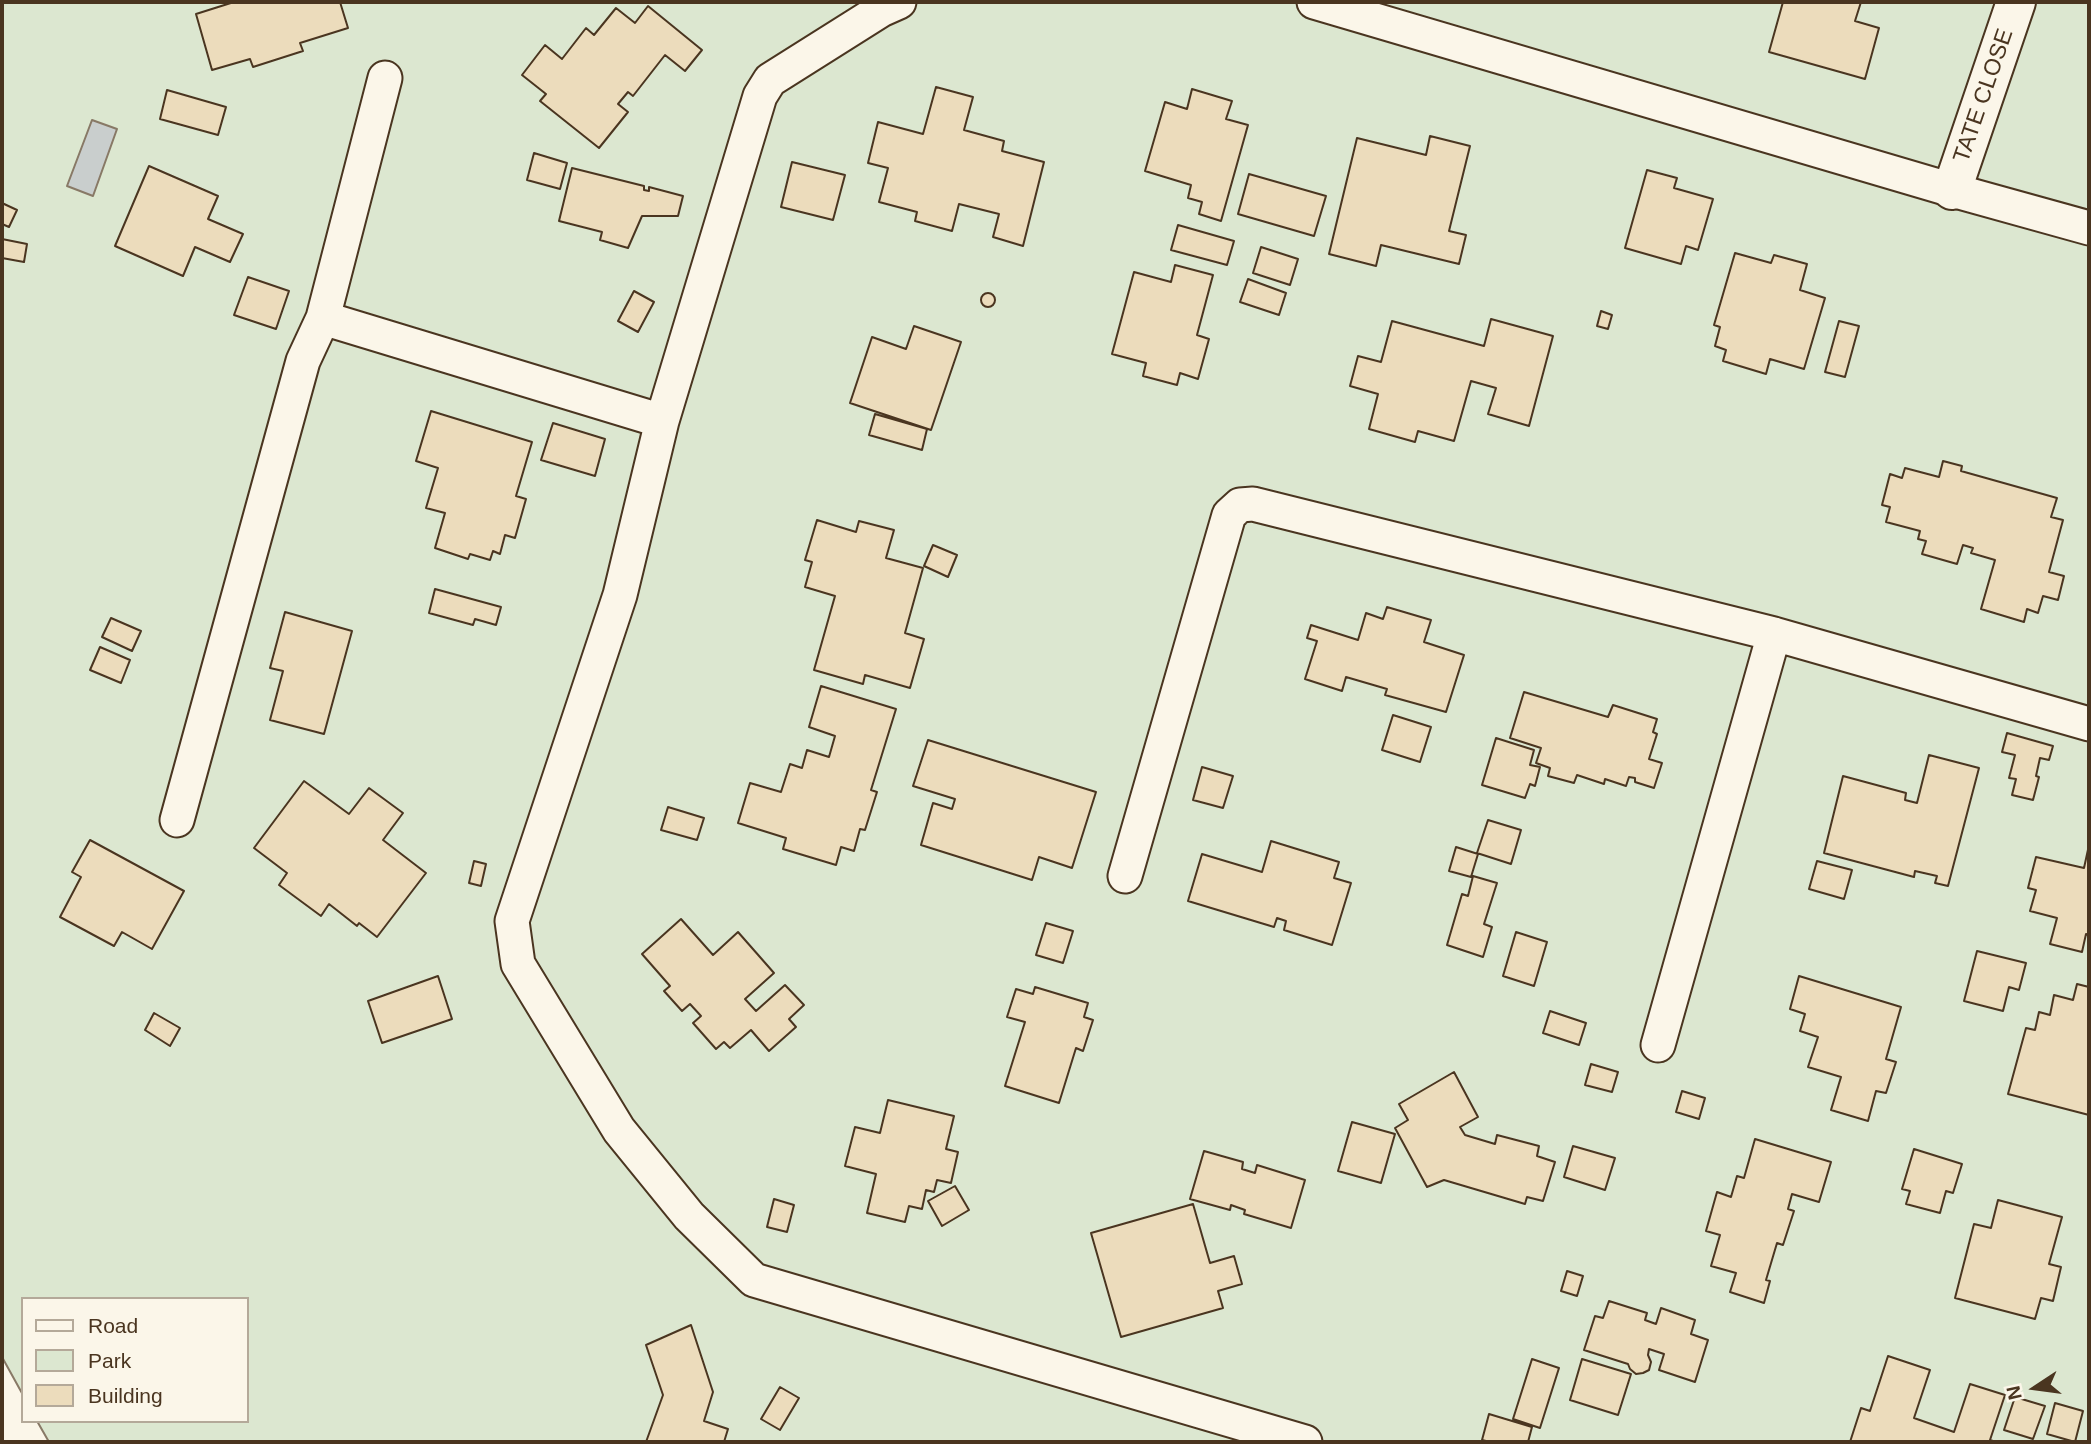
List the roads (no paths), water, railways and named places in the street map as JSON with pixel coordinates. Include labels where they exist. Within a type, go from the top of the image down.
[{"type":"street","points":[[1314,2],[2089,228]]},
{"type":"street","name":"TATE CLOSE","points":[[1952,190],[2016,2]]},
{"type":"street","points":[[886,4],[770,80],[760,96],[662,421],[620,596],[512,921],[518,964],[619,1130],[689,1216],[754,1280],[1305,1442]]},
{"type":"street","points":[[177,820],[303,361],[324,318],[385,78]]},
{"type":"street","points":[[324,318],[662,421]]},
{"type":"street","points":[[1125,876],[1229,515],[1240,505],[1253,503],[1774,634],[2089,724]]},
{"type":"street","points":[[1658,1045],[1774,634]]}]
